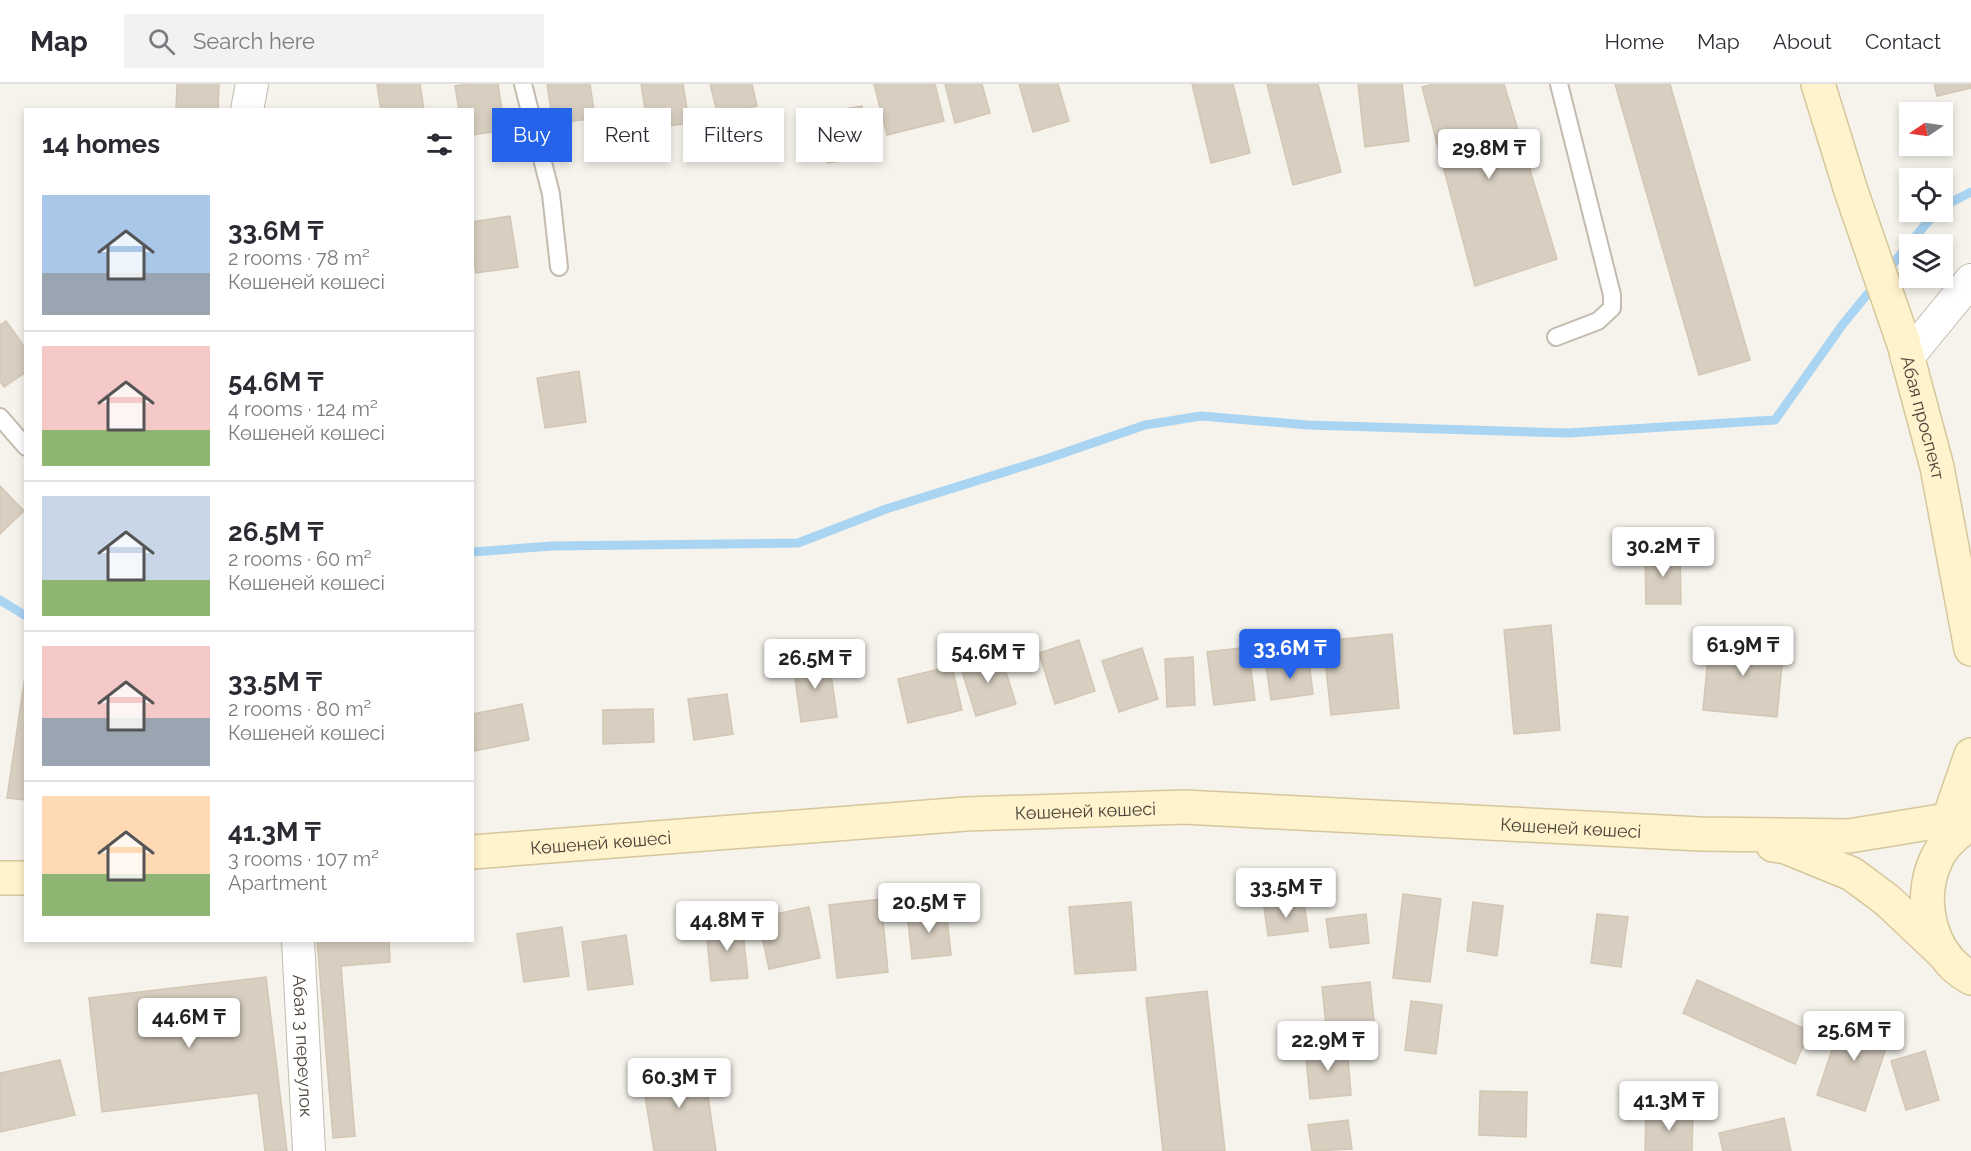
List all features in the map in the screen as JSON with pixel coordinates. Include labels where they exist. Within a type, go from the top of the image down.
[{"type":"main road","name":"Абая проспект","points":[[1818,84],[1851,191],[1906,351],[1937,467],[1971,650]]},
{"type":"main road","points":[[1943,954],[1929,924],[1927,891],[1936,860],[1964,819],[1971,755]]},
{"type":"main road","name":"Көшеней көшесі","points":[[474,852],[966,814],[1184,807],[1700,834]]},
{"type":"main road","points":[[1700,834],[1849,836],[1964,819]]},
{"type":"main road","points":[[1700,834],[1786,847],[1852,874],[1887,900],[1963,974],[1971,978]]},
{"type":"main road","points":[[0,878],[24,879]]},
{"type":"street","points":[[247,108],[252,84]]},
{"type":"street","points":[[1906,351],[1971,280]]},
{"type":"street","name":"Абая 3 переулок","points":[[298,942],[309,1151]]},
{"type":"lane","points":[[523,84],[551,194],[559,267]]},
{"type":"lane","points":[[1556,337],[1598,321],[1612,308],[1612,295],[1559,84]]},
{"type":"lane","points":[[0,417],[24,445]]},
{"type":"building","points":[[177,84],[219,84],[218,108],[176,108]]},
{"type":"building","points":[[420,84],[424,108],[381,108],[377,85]]},
{"type":"building","points":[[498,84],[502,108],[492,108],[492,132],[474,135],[474,108],[459,108],[455,86]]},
{"type":"building","points":[[547,84],[590,84],[594,108],[584,108],[584,120],[572,121],[572,108],[551,108]]},
{"type":"building","points":[[641,84],[683,84],[687,108],[683,108],[683,124],[671,126],[671,108],[645,108]]},
{"type":"building","points":[[710,84],[752,84],[757,106],[716,108]]},
{"type":"building","points":[[874,84],[935,84],[944,121],[887,135],[883,108],[880,108]]},
{"type":"building","points":[[945,84],[982,84],[990,113],[955,123]]},
{"type":"building","points":[[1019,84],[1058,84],[1069,121],[1033,132]]},
{"type":"building","points":[[1192,84],[1233,84],[1250,153],[1211,163]]},
{"type":"building","points":[[1267,84],[1318,84],[1341,172],[1293,185]]},
{"type":"building","points":[[1358,84],[1402,84],[1409,141],[1365,147]]},
{"type":"building","points":[[1433,84],[1504,84],[1557,259],[1475,286],[1422,87]]},
{"type":"building","points":[[1615,84],[1670,84],[1750,360],[1699,375]]},
{"type":"building","points":[[1934,84],[1971,84],[1971,88],[1937,96]]},
{"type":"building","points":[[510,216],[518,267],[476,273],[474,222]]},
{"type":"building","points":[[6,321],[24,346],[24,373],[4,387],[0,381],[0,325]]},
{"type":"building","points":[[579,371],[586,422],[545,428],[537,378]]},
{"type":"building","points":[[0,486],[24,511],[0,534]]},
{"type":"building","points":[[1645,553],[1680,553],[1681,604],[1646,604]]},
{"type":"building","points":[[1551,625],[1560,730],[1514,734],[1504,630]]},
{"type":"building","points":[[1392,634],[1399,708],[1331,715],[1323,641]]},
{"type":"building","points":[[1710,636],[1784,644],[1777,717],[1703,710]]},
{"type":"building","points":[[1079,640],[1095,691],[1055,704],[1039,653]]},
{"type":"building","points":[[1248,647],[1255,700],[1214,705],[1207,652]]},
{"type":"building","points":[[1142,648],[1158,699],[1119,712],[1102,661]]},
{"type":"building","points":[[1000,653],[1016,704],[976,716],[960,665]]},
{"type":"building","points":[[1193,657],[1195,705],[1167,707],[1165,659]]},
{"type":"building","points":[[829,659],[837,717],[801,722],[793,664]]},
{"type":"building","points":[[1309,661],[1313,694],[1271,700],[1266,666]]},
{"type":"building","points":[[952,666],[962,710],[908,723],[898,679]]},
{"type":"building","points":[[24,683],[24,800],[7,798]]},
{"type":"building","points":[[727,694],[733,734],[694,740],[688,699]]},
{"type":"building","points":[[522,704],[529,740],[474,751],[474,714]]},
{"type":"building","points":[[653,709],[654,742],[603,744],[603,710]]},
{"type":"building","points":[[1403,894],[1441,899],[1430,982],[1393,978]]},
{"type":"building","points":[[881,899],[888,972],[837,978],[829,905]]},
{"type":"building","points":[[1131,902],[1136,970],[1075,974],[1069,907]]},
{"type":"building","points":[[1304,902],[1308,931],[1268,936],[1264,907]]},
{"type":"building","points":[[1473,902],[1503,906],[1497,956],[1467,951]]},
{"type":"building","points":[[809,907],[820,958],[769,969],[758,918]]},
{"type":"building","points":[[946,908],[951,955],[912,959],[907,912]]},
{"type":"building","points":[[1366,914],[1369,943],[1330,948],[1326,919]]},
{"type":"building","points":[[1597,914],[1628,917],[1621,967],[1591,963]]},
{"type":"building","points":[[742,923],[748,978],[711,981],[706,927]]},
{"type":"building","points":[[562,927],[569,976],[524,982],[517,934]]},
{"type":"building","points":[[626,935],[633,984],[588,990],[582,942]]},
{"type":"building","points":[[317,942],[389,942],[390,962],[341,966],[355,1136],[333,1138]]},
{"type":"building","points":[[266,977],[287,1151],[265,1151],[258,1093],[102,1112],[89,998]]},
{"type":"building","points":[[1697,980],[1810,1031],[1795,1064],[1683,1013]]},
{"type":"building","points":[[1370,982],[1374,1021],[1326,1026],[1322,987]]},
{"type":"building","points":[[1207,991],[1225,1151],[1163,1151],[1146,998]]},
{"type":"building","points":[[1411,1001],[1442,1005],[1436,1054],[1405,1050]]},
{"type":"building","points":[[1844,1013],[1892,1030],[1865,1111],[1817,1095]]},
{"type":"building","points":[[1347,1045],[1351,1095],[1310,1099],[1305,1049]]},
{"type":"building","points":[[1925,1051],[1939,1100],[1906,1110],[1891,1061]]},
{"type":"building","points":[[60,1060],[75,1115],[0,1132],[0,1073]]},
{"type":"building","points":[[703,1062],[716,1151],[654,1151],[641,1071]]},
{"type":"building","points":[[1480,1091],[1527,1092],[1526,1137],[1479,1135]]},
{"type":"building","points":[[1646,1112],[1693,1114],[1692,1151],[1645,1151]]},
{"type":"building","points":[[1784,1118],[1791,1151],[1723,1151],[1719,1133]]},
{"type":"building","points":[[1348,1120],[1352,1149],[1312,1151],[1308,1125]]},
{"type":"waterway","points":[[1953,201],[1971,192]]},
{"type":"waterway","points":[[1886,272],[1928,222]]},
{"type":"waterway","points":[[474,552],[552,546],[798,543],[886,509],[1145,425],[1201,416],[1308,425],[1568,433],[1775,420],[1843,324],[1875,285]]},
{"type":"waterway","points":[[0,600],[24,615]]}]
